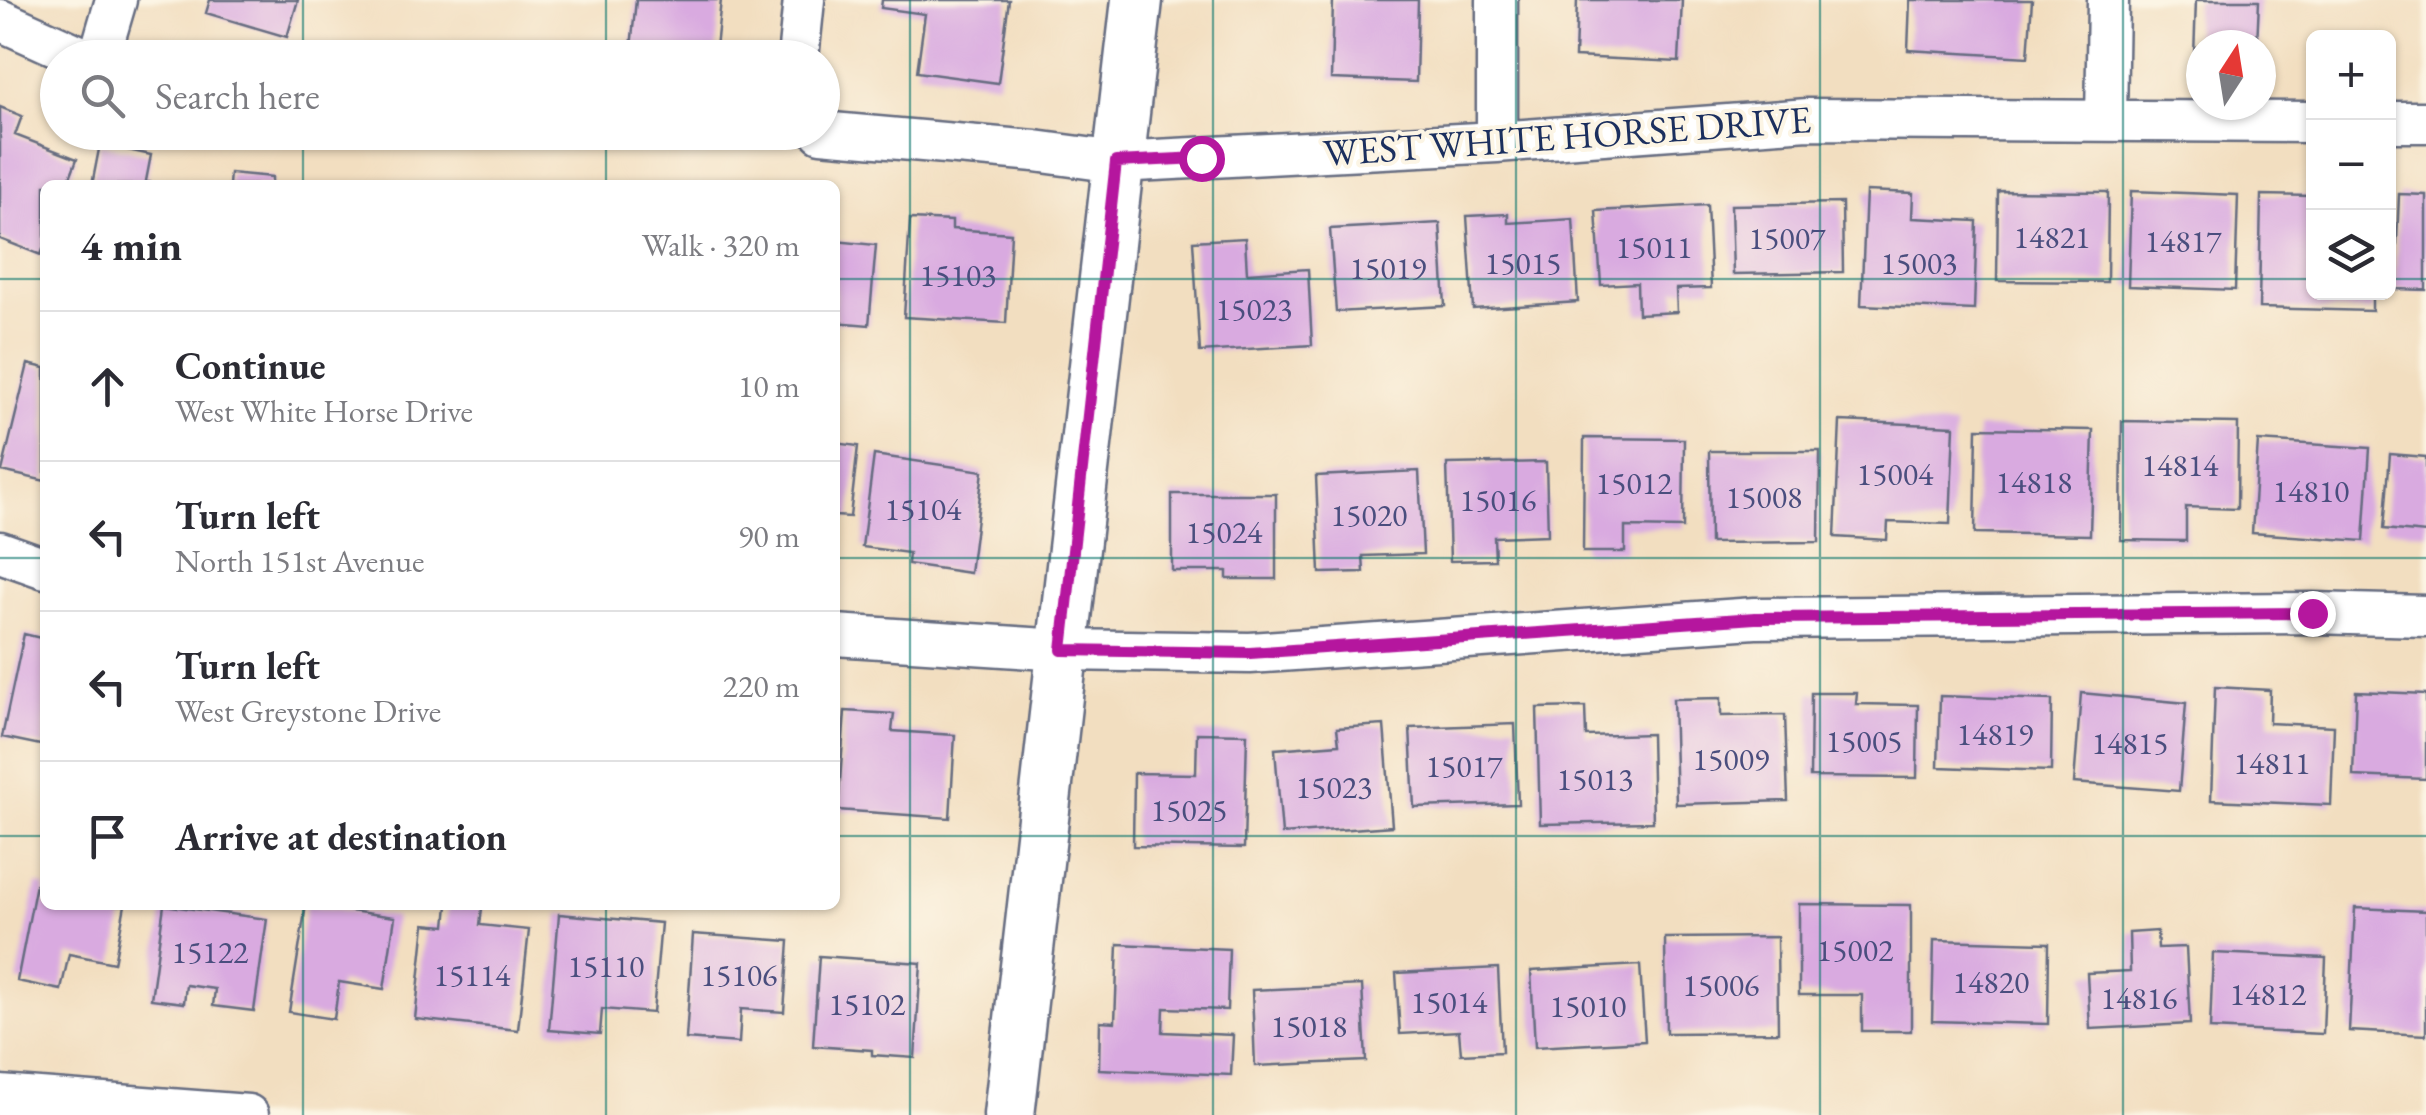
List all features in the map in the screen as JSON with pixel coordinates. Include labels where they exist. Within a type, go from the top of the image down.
[{"type":"street","points":[[104,40],[116,0]]},
{"type":"street","points":[[800,40],[804,0]]},
{"type":"street","points":[[1009,1115],[1137,0]]},
{"type":"street","points":[[1497,0],[1497,142]]},
{"type":"street","points":[[2106,121],[2108,0]]},
{"type":"street","points":[[0,20],[44,40]]},
{"type":"street","name":"WEST WHITE HORSE DRIVE","points":[[840,134],[1116,162],[1497,142],[1808,118],[2306,122]]},
{"type":"street","points":[[2396,122],[2426,122]]},
{"type":"street","points":[[0,552],[40,566]]},
{"type":"street","points":[[840,635],[1062,650],[1250,653],[1755,618],[2312,613],[2426,616]]},
{"type":"street","points":[[0,1096],[248,1115]]},
{"type":"building","points":[[210,0],[298,0],[287,37],[206,13]]},
{"type":"building","points":[[636,0],[721,0],[717,40],[632,40]]},
{"type":"building","points":[[882,0],[1009,0],[998,83],[917,72],[925,14],[881,8]]},
{"type":"building","points":[[1333,0],[1418,0],[1416,82],[1331,79]]},
{"type":"building","points":[[1577,0],[1682,0],[1679,62],[1575,57]]},
{"type":"building","points":[[1910,0],[2032,0],[2028,57],[1908,50]]},
{"type":"building","points":[[2196,0],[2259,0],[2258,30],[2195,30]]},
{"type":"building","points":[[0,107],[22,116],[15,135],[40,145],[40,150],[54,150],[77,159],[69,180],[40,180],[40,255],[0,239]]},
{"type":"building","points":[[99,150],[151,155],[146,180],[93,180]]},
{"type":"building","points":[[230,173],[272,177],[272,180],[229,180]]},
{"type":"building","points":[[1866,191],[1913,193],[1912,218],[1977,221],[1974,310],[1861,305]]},
{"type":"building","points":[[1998,191],[2108,192],[2107,282],[1997,281]]},
{"type":"building","points":[[2131,191],[2238,195],[2235,290],[2128,286]]},
{"type":"building","points":[[2399,194],[2426,195],[2426,290],[2396,289]]},
{"type":"building","points":[[2261,195],[2306,196],[2306,300],[2372,300],[2372,311],[2259,308]]},
{"type":"building","points":[[1842,203],[1843,272],[1733,274],[1731,205]]},
{"type":"building","points":[[1707,205],[1711,288],[1676,289],[1677,312],[1638,314],[1637,283],[1601,285],[1596,211]]},
{"type":"building","points":[[1508,214],[1508,223],[1573,219],[1578,302],[1473,309],[1467,216]]},
{"type":"building","points":[[910,219],[952,221],[952,229],[1011,233],[1006,323],[904,317]]},
{"type":"building","points":[[1440,223],[1445,306],[1336,312],[1330,229]]},
{"type":"building","points":[[1245,238],[1247,273],[1308,269],[1312,345],[1200,352],[1193,241]]},
{"type":"building","points":[[840,241],[876,245],[869,325],[840,322]]},
{"type":"building","points":[[28,364],[40,367],[40,480],[2,471]]},
{"type":"building","points":[[1840,421],[1954,426],[1950,524],[1888,522],[1887,540],[1835,537]]},
{"type":"building","points":[[2122,421],[2238,423],[2237,509],[2186,507],[2186,541],[2121,540]]},
{"type":"building","points":[[1977,428],[2093,430],[2090,535],[1975,533]]},
{"type":"building","points":[[1584,438],[1684,439],[1683,528],[1625,527],[1625,552],[1583,552]]},
{"type":"building","points":[[2258,441],[2370,448],[2364,541],[2252,533]]},
{"type":"building","points":[[840,444],[858,446],[850,517],[840,516]]},
{"type":"building","points":[[1709,451],[1820,451],[1819,542],[1710,543]]},
{"type":"building","points":[[2390,454],[2426,457],[2426,533],[2384,529]]},
{"type":"building","points":[[874,455],[983,471],[970,573],[908,564],[909,553],[862,547]]},
{"type":"building","points":[[1546,462],[1548,535],[1494,537],[1495,560],[1450,561],[1447,464]]},
{"type":"building","points":[[1419,471],[1423,554],[1363,556],[1364,572],[1320,573],[1316,476]]},
{"type":"building","points":[[1172,494],[1276,494],[1276,579],[1227,579],[1227,571],[1172,571]]},
{"type":"building","points":[[24,634],[40,638],[40,745],[2,737]]},
{"type":"building","points":[[2215,687],[2270,690],[2269,723],[2334,726],[2331,805],[2211,800]]},
{"type":"building","points":[[2356,691],[2426,694],[2426,779],[2353,776]]},
{"type":"building","points":[[1811,693],[1857,693],[1856,704],[1918,705],[1917,778],[1810,777]]},
{"type":"building","points":[[2081,693],[2186,703],[2179,791],[2074,783]]},
{"type":"building","points":[[1940,696],[2052,700],[2051,771],[1938,767]]},
{"type":"building","points":[[1721,698],[1721,716],[1785,715],[1788,801],[1676,804],[1673,699]]},
{"type":"building","points":[[1585,707],[1586,736],[1651,734],[1653,822],[1540,824],[1537,708]]},
{"type":"building","points":[[845,711],[894,714],[892,731],[955,735],[950,818],[840,810]]},
{"type":"building","points":[[1515,724],[1518,804],[1414,807],[1410,728]]},
{"type":"building","points":[[1384,725],[1392,826],[1282,834],[1275,749],[1339,744],[1337,728]]},
{"type":"building","points":[[1197,733],[1247,734],[1244,848],[1133,846],[1134,773],[1196,774]]},
{"type":"building","points":[[36,884],[40,885],[40,910],[124,910],[114,963],[69,954],[61,990],[17,981]]},
{"type":"building","points":[[1799,904],[1911,905],[1911,1031],[1862,1031],[1862,995],[1799,995]]},
{"type":"building","points":[[2355,908],[2426,911],[2426,1035],[2349,1031]]},
{"type":"building","points":[[163,910],[201,910],[267,919],[254,1011],[213,1006],[215,989],[186,985],[184,1003],[151,999]]},
{"type":"building","points":[[305,910],[395,917],[384,989],[339,982],[334,1019],[289,1012]]},
{"type":"building","points":[[448,910],[482,910],[480,925],[529,930],[518,1030],[415,1019],[425,924],[446,926]]},
{"type":"building","points":[[559,914],[661,923],[653,1013],[602,1009],[600,1034],[549,1030]]},
{"type":"building","points":[[2157,931],[2158,948],[2186,947],[2190,1024],[2090,1029],[2087,973],[2130,971],[2129,933]]},
{"type":"building","points":[[693,934],[789,941],[784,1012],[741,1009],[739,1043],[686,1039]]},
{"type":"building","points":[[1777,937],[1778,1032],[1666,1033],[1665,938]]},
{"type":"building","points":[[1934,940],[2049,943],[2048,1024],[1932,1021]]},
{"type":"building","points":[[1118,944],[1229,949],[1227,1010],[1164,1008],[1163,1032],[1233,1035],[1231,1075],[1099,1069],[1100,1021],[1115,1022]]},
{"type":"building","points":[[2213,953],[2326,958],[2323,1034],[2210,1029]]},
{"type":"building","points":[[819,956],[921,963],[915,1058],[813,1046]]},
{"type":"building","points":[[1640,965],[1645,1041],[1535,1047],[1531,971]]},
{"type":"building","points":[[1498,968],[1502,1052],[1461,1054],[1459,1031],[1400,1034],[1396,973]]},
{"type":"building","points":[[1362,985],[1366,1061],[1255,1066],[1252,990]]},
{"type":"route","points":[[1201,158],[1116,162],[1062,650],[1250,653],[1755,618],[2312,613]]}]
